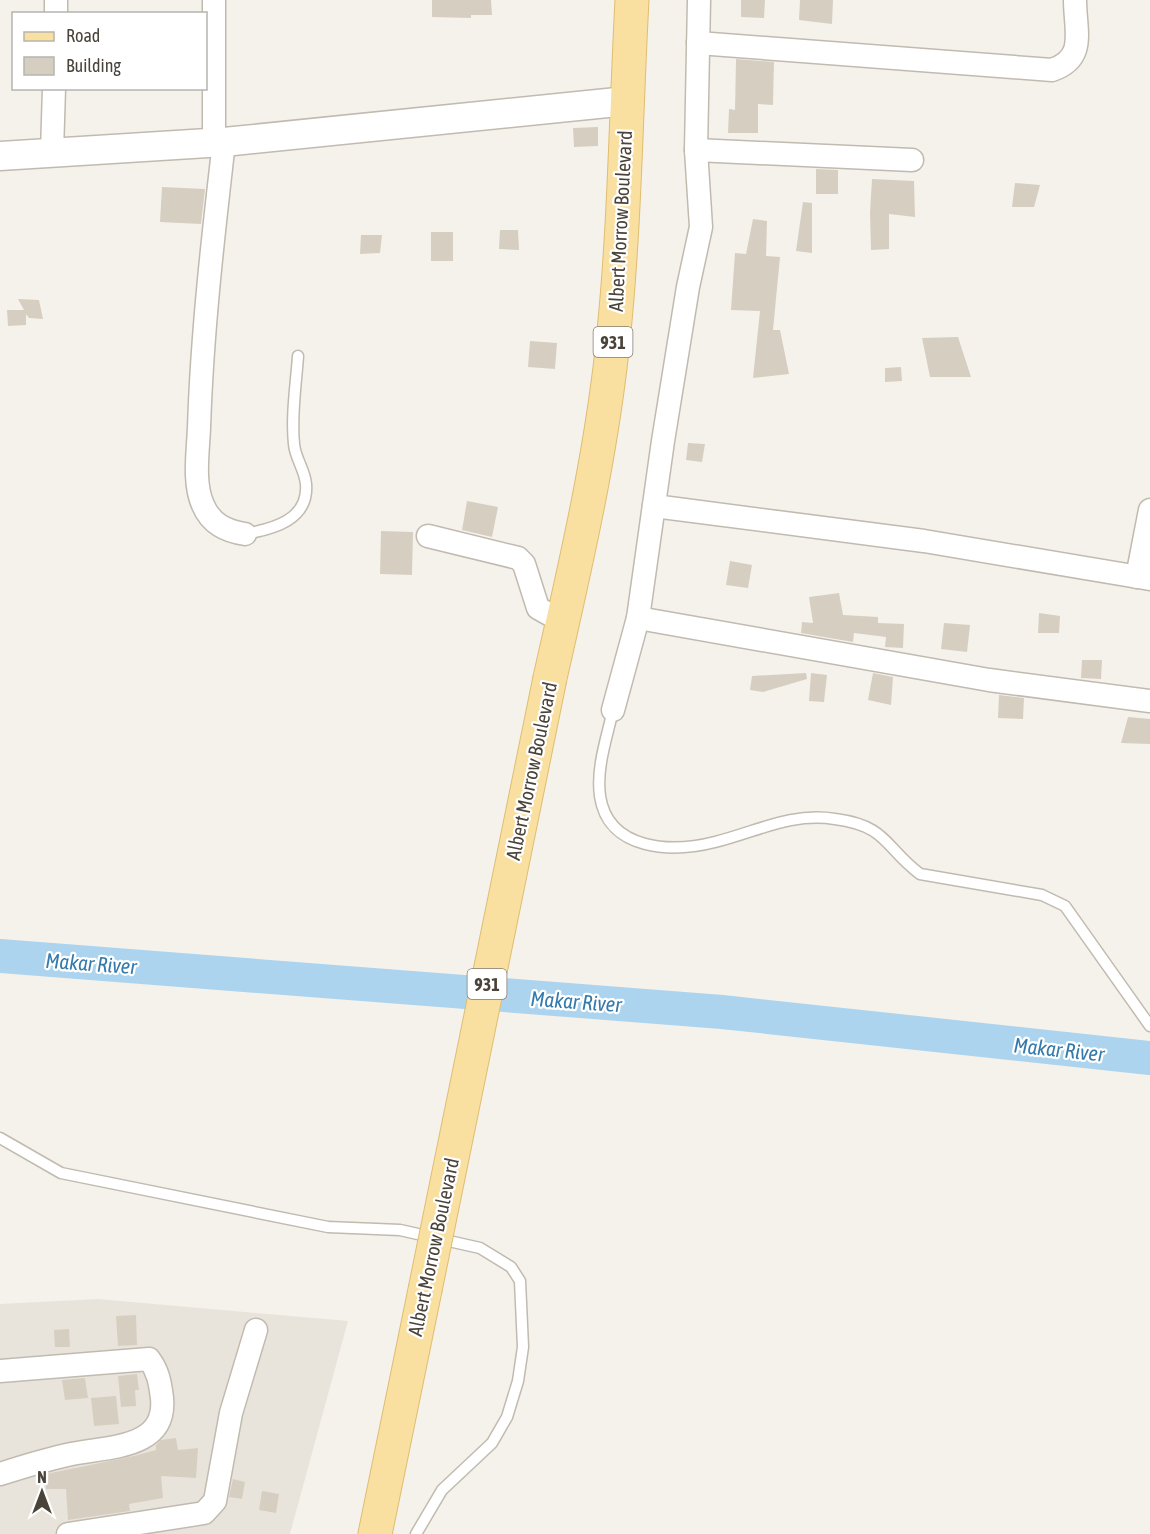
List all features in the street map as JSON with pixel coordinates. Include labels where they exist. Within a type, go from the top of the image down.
[{"type":"main road","name":"Albert Morrow Boulevard","points":[[375,1534],[550,678],[590,500],[607,392],[616,297],[632,0]]},
{"type":"street","points":[[214,0],[219,142],[197,469],[203,506],[213,520],[226,531],[245,534]]},
{"type":"street","points":[[614,710],[638,618],[689,280],[701,227],[696,150],[699,0]]},
{"type":"street","points":[[698,43],[1052,70],[1070,62],[1076,51],[1075,0]]},
{"type":"street","points":[[52,152],[54,90]]},
{"type":"street","points":[[0,156],[219,142],[627,101]]},
{"type":"street","points":[[696,150],[912,160]]},
{"type":"street","points":[[654,506],[924,541],[1144,578],[1150,510]]},
{"type":"street","points":[[428,537],[518,558],[524,564],[538,608],[563,622]]},
{"type":"street","points":[[638,618],[989,680],[1150,701]]},
{"type":"street","points":[[68,1534],[204,1513],[210,1508],[215,1501],[231,1413],[256,1330]]},
{"type":"street","points":[[0,1371],[149,1359],[160,1379],[163,1411],[158,1425],[145,1437],[128,1444],[68,1455],[0,1474]]},
{"type":"lane","points":[[245,534],[271,529],[291,520],[303,505],[306,484],[294,448],[293,429],[298,356]]},
{"type":"lane","points":[[614,710],[601,772],[600,795],[605,816],[627,838],[655,848],[679,848],[715,842],[771,823],[808,818],[856,823],[877,831],[906,864],[920,874],[1042,895],[1065,906],[1150,1026]]},
{"type":"lane","points":[[0,1138],[61,1173],[328,1227],[400,1230],[480,1248],[512,1267],[520,1281],[523,1347],[518,1381],[507,1417],[492,1443],[442,1490],[416,1534]]},
{"type":"shaded area","points":[[98,1299],[348,1321],[290,1534],[0,1534],[0,1304]]},
{"type":"building","points":[[432,0],[491,0],[492,15],[471,15],[471,18],[432,17]]},
{"type":"building","points":[[741,0],[765,0],[764,18],[741,17]]},
{"type":"building","points":[[800,0],[833,0],[832,24],[799,20]]},
{"type":"building","points":[[736,59],[774,62],[773,105],[758,104],[758,133],[728,133],[729,109],[735,110]]},
{"type":"building","points":[[598,127],[598,146],[574,147],[573,128]]},
{"type":"building","points":[[816,169],[838,170],[838,194],[816,194]]},
{"type":"building","points":[[872,179],[914,181],[915,217],[889,214],[889,249],[871,250]]},
{"type":"building","points":[[1015,183],[1040,185],[1034,207],[1012,207]]},
{"type":"building","points":[[162,187],[205,189],[201,224],[160,222]]},
{"type":"building","points":[[803,202],[812,203],[812,253],[796,251]]},
{"type":"building","points":[[753,219],[767,221],[766,256],[780,257],[773,330],[780,330],[789,374],[753,378],[760,311],[731,310],[735,253],[746,254]]},
{"type":"building","points":[[500,230],[518,230],[519,250],[499,249]]},
{"type":"building","points":[[431,232],[453,232],[453,261],[431,261]]},
{"type":"building","points":[[361,235],[382,235],[380,253],[360,254]]},
{"type":"building","points":[[18,299],[39,300],[43,319],[29,318],[26,314],[26,325],[8,326],[7,310],[24,310]]},
{"type":"building","points":[[958,337],[971,377],[930,377],[922,338]]},
{"type":"building","points":[[530,341],[557,343],[555,369],[528,367]]},
{"type":"building","points":[[901,367],[902,381],[885,382],[885,368]]},
{"type":"building","points":[[688,443],[705,444],[702,462],[686,460]]},
{"type":"building","points":[[467,501],[498,507],[492,537],[462,530]]},
{"type":"building","points":[[381,531],[413,532],[412,575],[380,574]]},
{"type":"building","points":[[730,561],[752,565],[748,588],[726,585]]},
{"type":"building","points":[[839,593],[843,615],[878,617],[878,623],[904,624],[903,648],[885,647],[886,637],[854,633],[853,642],[801,633],[802,622],[813,623],[809,597]]},
{"type":"building","points":[[1039,613],[1060,616],[1059,633],[1038,633]]},
{"type":"building","points":[[944,623],[970,625],[967,652],[941,649]]},
{"type":"building","points":[[1082,660],[1102,660],[1101,679],[1081,678]]},
{"type":"building","points":[[806,673],[807,679],[763,692],[750,690],[752,676]]},
{"type":"building","points":[[811,673],[827,675],[824,702],[809,701]]},
{"type":"building","points":[[873,673],[893,677],[891,705],[868,700]]},
{"type":"building","points":[[999,695],[1024,698],[1023,719],[998,718]]},
{"type":"building","points":[[1128,717],[1150,719],[1150,744],[1121,743]]},
{"type":"building","points":[[136,1315],[137,1345],[118,1346],[116,1316]]},
{"type":"building","points":[[69,1329],[70,1347],[55,1347],[54,1330]]},
{"type":"building","points":[[137,1374],[139,1390],[135,1390],[136,1406],[121,1407],[118,1376]]},
{"type":"building","points":[[85,1378],[88,1398],[65,1400],[62,1380]]},
{"type":"building","points":[[116,1396],[119,1424],[94,1426],[91,1398]]},
{"type":"building","points":[[176,1438],[178,1450],[198,1448],[196,1478],[161,1476],[163,1498],[129,1504],[130,1511],[68,1520],[66,1489],[46,1489],[46,1474],[156,1450],[156,1445],[161,1440]]},
{"type":"building","points":[[233,1479],[245,1482],[242,1499],[229,1497]]},
{"type":"building","points":[[262,1491],[279,1494],[276,1513],[259,1510]]},
{"type":"waterway","name":"Makar River","points":[[0,956],[722,1012],[1150,1058]]}]
